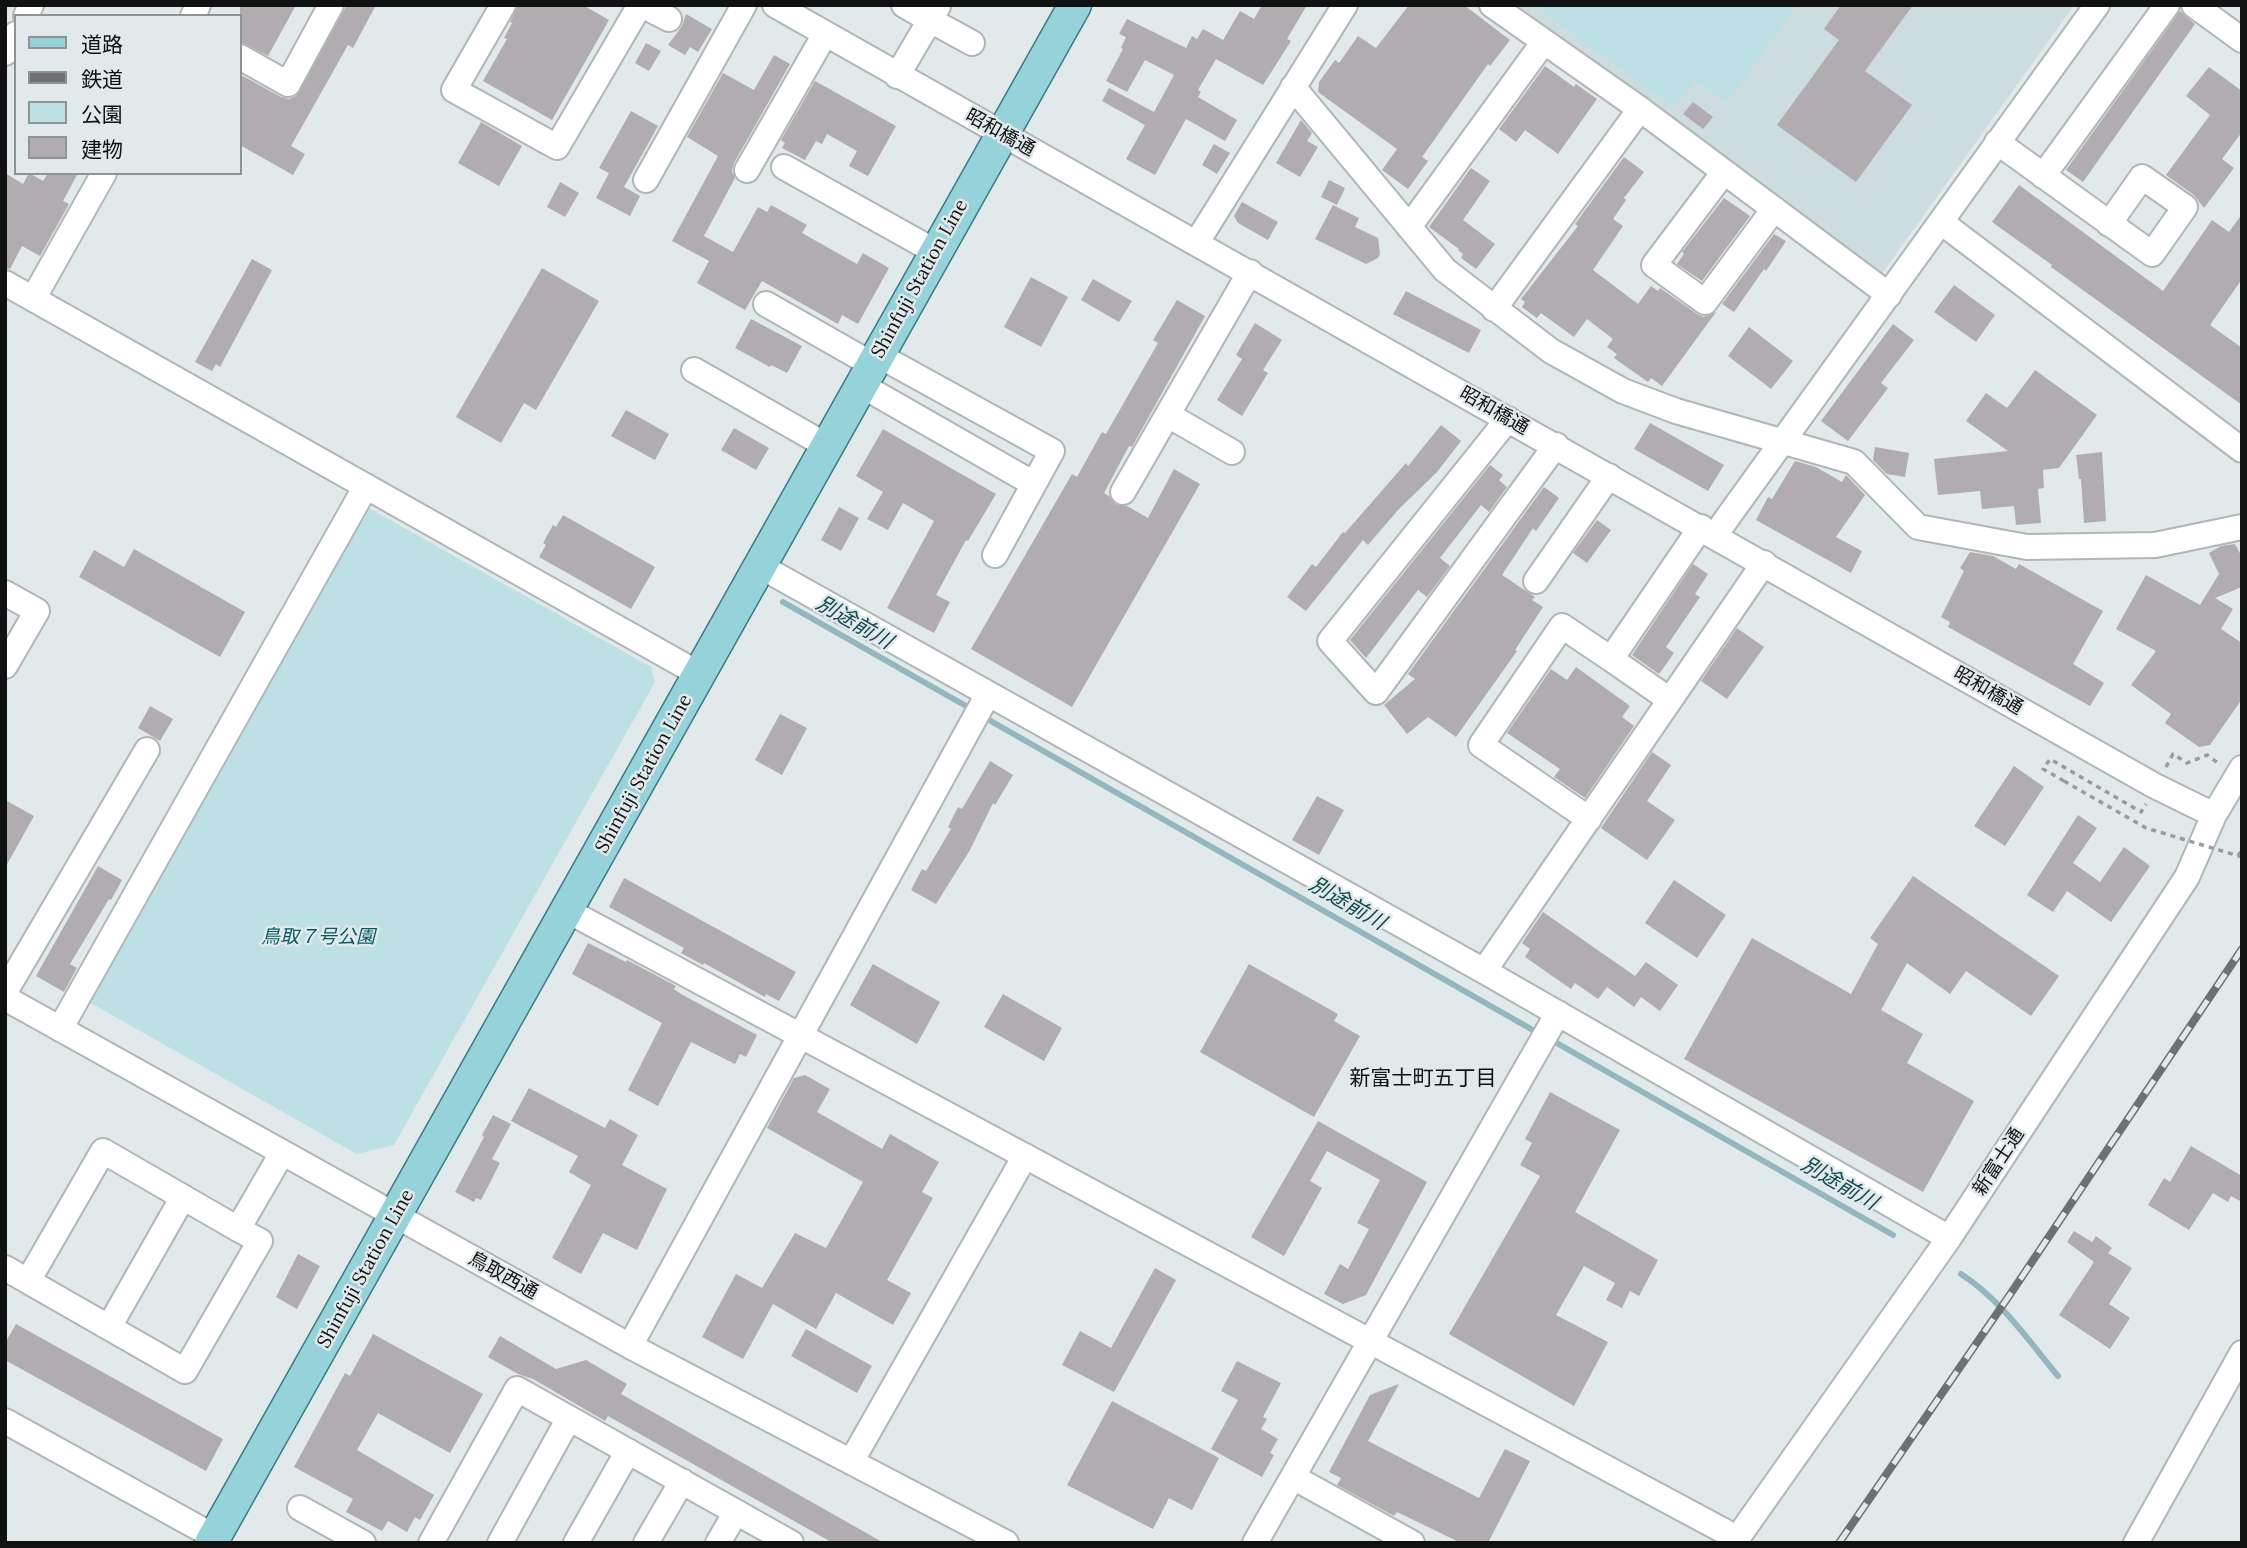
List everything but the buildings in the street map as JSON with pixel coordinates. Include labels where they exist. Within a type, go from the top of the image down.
[{"type":"main road","name":"Shinfuji Station Line","points":[[213,1540],[1075,5]]},
{"type":"street","points":[[242,58],[288,83],[331,5]]},
{"type":"street","points":[[503,5],[454,90],[557,147],[641,5],[669,19]]},
{"type":"street","points":[[646,180],[744,5]]},
{"type":"street","name":"昭和橋通","points":[[775,5],[2134,774],[2214,815]]},
{"type":"street","points":[[904,5],[934,13],[972,43]]},
{"type":"street","points":[[1196,242],[1345,5]]},
{"type":"street","points":[[1492,5],[1640,109],[1889,295]]},
{"type":"street","points":[[1611,659],[1708,531],[1783,442],[2097,5]]},
{"type":"street","points":[[2043,176],[2167,5]]},
{"type":"street","points":[[2194,5],[2242,40]]},
{"type":"street","points":[[897,75],[934,13]]},
{"type":"street","points":[[747,170],[825,34]]},
{"type":"street","points":[[5,53],[14,37]]},
{"type":"street","points":[[1409,227],[1543,43]]},
{"type":"street","points":[[1293,87],[1445,270],[1551,351],[1623,391],[1676,411],[1854,462],[1918,527],[2027,547],[2155,545],[2242,527]]},
{"type":"street","points":[[1494,309],[1640,109]]},
{"type":"street","points":[[1997,142],[2109,223]]},
{"type":"street","points":[[784,167],[936,252]]},
{"type":"street","points":[[1724,172],[1654,265],[1704,302],[1773,209]]},
{"type":"street","points":[[33,299],[103,175]]},
{"type":"street","points":[[1941,222],[2242,450]]},
{"type":"street","points":[[1123,492],[1250,272]]},
{"type":"street","points":[[5,284],[699,674]]},
{"type":"street","points":[[766,304],[871,368],[1034,484]]},
{"type":"street","points":[[871,368],[1052,451],[996,555]]},
{"type":"street","points":[[694,370],[827,446]]},
{"type":"street","points":[[1168,415],[1233,452]]},
{"type":"street","points":[[1508,419],[1330,641],[1376,692],[1556,446]]},
{"type":"street","points":[[1536,581],[1609,476]]},
{"type":"street","points":[[60,1029],[366,486]]},
{"type":"street","points":[[1484,971],[1764,563]]},
{"type":"street","points":[[760,566],[1484,971],[1949,1238]]},
{"type":"street","points":[[5,593],[37,611],[5,666]]},
{"type":"street","points":[[1589,819],[1481,745],[1562,626],[1670,700]]},
{"type":"street","points":[[630,1346],[988,694]]},
{"type":"street","points":[[5,992],[147,750]]},
{"type":"street","name":"新富士通","points":[[1735,1540],[1949,1238],[2187,877],[2214,815],[2242,768]]},
{"type":"street","points":[[568,911],[1735,1540]]},
{"type":"street","name":"鳥取西通","points":[[5,998],[630,1346],[1006,1543]]},
{"type":"street","points":[[1255,1543],[1558,1013]]},
{"type":"street","points":[[5,1268],[185,1371],[260,1241],[103,1151],[28,1281]]},
{"type":"street","points":[[238,1229],[282,1153]]},
{"type":"street","points":[[851,1462],[1025,1157]]},
{"type":"street","points":[[109,1327],[183,1197]]},
{"type":"street","points":[[2136,1543],[2242,1353]]},
{"type":"street","points":[[431,1543],[517,1389],[791,1543]]},
{"type":"street","points":[[500,1543],[569,1418]]},
{"type":"street","points":[[5,1421],[213,1540]]},
{"type":"street","points":[[576,1543],[628,1451]]},
{"type":"street","points":[[1293,1477],[1412,1543]]},
{"type":"street","points":[[646,1543],[682,1481]]},
{"type":"street","points":[[300,1507],[363,1543]]},
{"type":"street","points":[[718,1543],[736,1512]]},
{"type":"path","points":[[2064,781],[2146,828],[2240,856],[2242,850]]},
{"type":"shaded area","points":[[1516,5],[2074,5],[1881,275]]},
{"type":"green space","points":[[1541,5],[1798,5],[1727,102],[1695,81],[1673,107],[1543,13]]},
{"type":"green space","name":"鳥取７号公園","points":[[369,508],[651,667],[655,682],[394,1145],[357,1154],[89,1002]]},
{"type":"waterway","name":"別途前川","points":[[783,602],[973,710]]},
{"type":"waterway","name":"別途前川","points":[[982,716],[1538,1033]]},
{"type":"waterway","name":"別途前川","points":[[1548,1038],[1893,1235]]},
{"type":"waterway","name":"別途前川","points":[[1961,1274],[2001,1308],[2058,1376]]},
{"type":"railway","points":[[1839,1543],[2242,949]]},
{"type":"district","name":"新富士町五丁目","points":[[1423,1079]]}]
